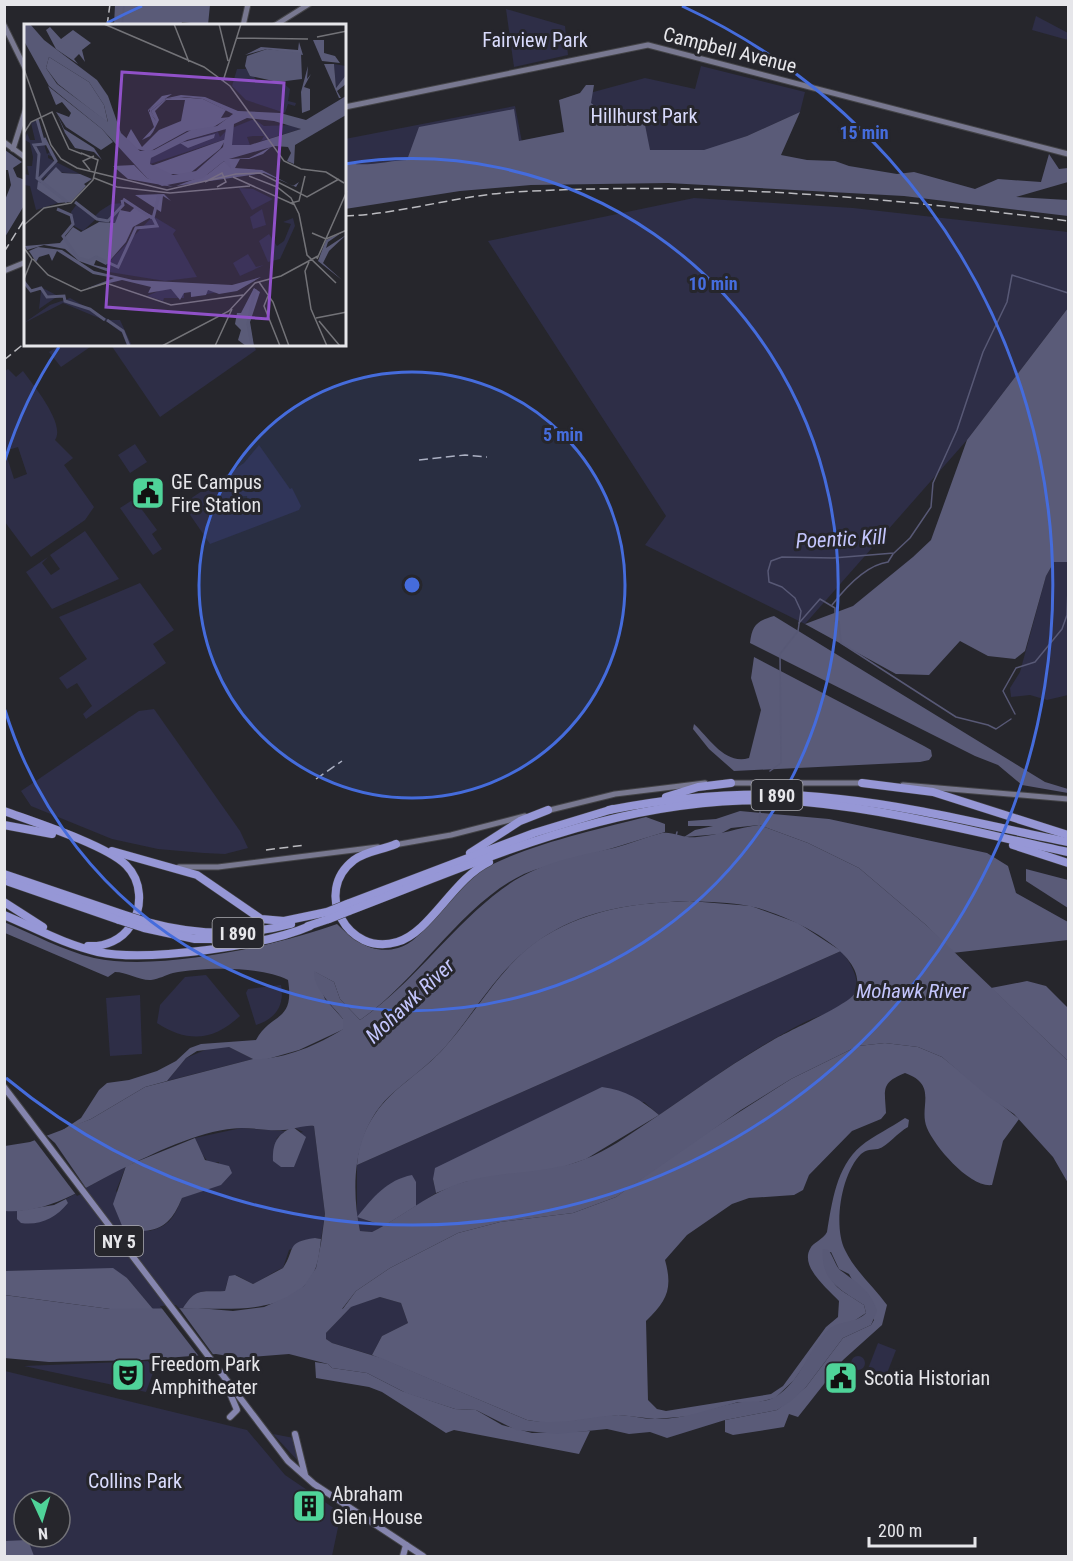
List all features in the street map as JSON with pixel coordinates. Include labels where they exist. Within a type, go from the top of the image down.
[{"type":"highway","points":[[609,810],[698,787],[731,783]]},
{"type":"highway","points":[[862,783],[945,795],[1068,836]]},
{"type":"highway","name":"I 890","points":[[348,908],[416,878],[534,833],[609,810],[707,796],[766,794],[822,797],[904,808],[1068,842]]},
{"type":"highway","name":"I 890","points":[[146,925],[196,932],[234,933],[284,926],[328,915],[536,840],[630,813],[688,804],[747,801],[838,806],[1068,852]]},
{"type":"highway","points":[[416,878],[475,850],[520,821],[548,810]]},
{"type":"highway","points":[[4,811],[79,841],[140,861],[171,867],[197,876],[261,919],[284,921],[328,915]]},
{"type":"highway","points":[[4,825],[79,841],[125,864],[137,885],[139,904],[130,927],[116,940],[91,947],[63,939],[4,902]]},
{"type":"highway","points":[[951,828],[1068,863]]},
{"type":"highway","points":[[396,844],[358,857],[344,870],[337,885],[336,907],[344,924],[355,936],[372,944],[391,944],[408,937],[468,875],[536,840]]},
{"type":"highway","name":"I 890","points":[[7,878],[183,937],[221,940],[259,937],[310,926],[328,915]]},
{"type":"highway","points":[[4,915],[63,939],[109,954],[149,955],[275,938],[310,926]]},
{"type":"main road","points":[[243,24],[248,4]]},
{"type":"main road","points":[[277,24],[309,4]]},
{"type":"main road","points":[[4,25],[24,66]]},
{"type":"main road","name":"Campbell Avenue","points":[[346,107],[648,45],[1068,154]]},
{"type":"main road","points":[[13,149],[24,114]]},
{"type":"main road","points":[[4,142],[24,157]]},
{"type":"main road","points":[[4,271],[24,263]]},
{"type":"main road","points":[[171,867],[218,867],[396,844],[451,835],[647,788],[699,783],[862,783],[1068,799]]},
{"type":"main road","name":"NY 5","points":[[4,1087],[288,1461],[307,1478],[423,1557]]},
{"type":"main road","points":[[225,1380],[236,1408],[235,1414],[230,1417]]},
{"type":"main road","points":[[295,1434],[307,1478]]},
{"type":"main road","points":[[403,1557],[405,1545]]},
{"type":"green space","name":"Fairview Park","points":[[506,9],[565,26],[568,55],[514,67]]},
{"type":"green space","points":[[1036,16],[1068,33],[1068,40],[1032,30]]},
{"type":"green space","name":"Hillhurst Park","points":[[701,66],[805,92],[800,112],[747,136],[704,151],[346,176],[346,139],[515,106],[522,142],[569,134],[564,100],[645,78],[695,89]]},
{"type":"green space","points":[[694,198],[853,208],[1068,232],[1068,308],[967,440],[805,624],[645,545],[666,516],[488,241]]},
{"type":"green space","points":[[58,346],[92,346],[61,367],[49,352]]},
{"type":"green space","points":[[112,346],[254,346],[256,350],[160,417]]},
{"type":"green space","points":[[8,369],[16,377],[23,371],[40,395],[56,424],[55,440],[73,458],[64,465],[94,507],[85,520],[31,557],[5,522],[4,372]],"holes":[[[18,447],[27,474],[14,479],[5,451]]]},
{"type":"green space","points":[[135,444],[147,462],[130,473],[118,455]]},
{"type":"green space","points":[[259,445],[290,489],[292,488],[301,506],[299,510],[210,544],[184,503],[244,463]],"holes":[[[247,496],[248,512],[233,513],[232,497]]]},
{"type":"green space","points":[[134,499],[157,530],[152,534],[162,549],[153,555],[120,508]]},
{"type":"green space","points":[[85,531],[119,579],[52,609],[26,572],[48,557],[42,563],[51,575],[60,569],[50,555]]},
{"type":"green space","points":[[1054,562],[1068,562],[1068,695],[1047,700],[1030,695],[1011,697],[1010,688],[1020,672],[1046,576]]},
{"type":"green space","points":[[140,583],[174,630],[153,644],[166,663],[86,719],[83,714],[92,706],[77,683],[67,689],[59,678],[87,659],[59,617]]},
{"type":"green space","points":[[154,709],[240,831],[248,848],[225,854],[204,853],[158,849],[112,839],[31,806],[21,791],[139,711]]},
{"type":"green space","points":[[841,951],[856,977],[855,993],[851,999],[839,1008],[803,1023],[766,1044],[659,1115],[644,1102],[433,1179],[436,1193],[416,1206],[416,1182],[358,1217],[384,1226],[372,1232],[360,1231],[357,1217],[357,1165]]},
{"type":"green space","points":[[206,975],[240,1016],[220,1030],[200,1036],[179,1034],[157,1023],[160,1005],[185,977]]},
{"type":"green space","points":[[281,985],[282,993],[277,1011],[256,1025],[246,993],[248,989]]},
{"type":"green space","points":[[140,995],[142,1054],[110,1056],[106,998]]},
{"type":"green space","points":[[212,1047],[229,1047],[253,1059],[167,1081],[186,1058]]},
{"type":"green space","points":[[314,1126],[325,1214],[321,1239],[315,1238],[289,1250],[283,1268],[253,1284],[236,1275],[227,1283],[225,1291],[200,1292],[192,1297],[183,1308],[153,1309],[127,1278],[86,1270],[5,1271],[4,1211],[17,1211],[17,1219],[68,1203],[66,1199],[126,1166],[116,1191],[149,1231],[170,1220],[182,1198],[216,1185],[219,1162],[210,1164],[200,1152],[195,1138],[241,1128],[285,1131],[276,1139],[303,1132],[293,1127]]},
{"type":"green space","points":[[380,1297],[401,1303],[408,1323],[382,1336],[372,1355],[332,1343],[326,1339],[326,1333],[352,1306]]},
{"type":"green space","points":[[878,1343],[896,1350],[884,1381],[866,1374]]},
{"type":"green space","points":[[855,1356],[861,1356],[865,1363],[861,1370],[855,1370],[851,1366],[851,1360]]},
{"type":"green space","points":[[148,1361],[154,1370],[146,1392],[24,1366]]},
{"type":"green space","name":"Collins Park","points":[[5,1371],[247,1430],[285,1475],[341,1513],[332,1556],[5,1556]]},
{"type":"green space","points":[[273,1434],[294,1438],[299,1462]]},
{"type":"shaded area","points":[[115,5],[210,5],[208,24],[182,22],[181,24],[114,24]]},
{"type":"shaded area","points":[[586,85],[594,85],[591,103],[596,107],[608,107],[645,125],[650,150],[704,150],[747,136],[800,112],[781,155],[807,160],[835,161],[849,166],[897,174],[914,172],[975,189],[998,179],[1041,182],[1049,154],[1059,169],[1068,168],[1068,182],[1016,197],[1068,200],[1068,216],[904,196],[668,183],[531,185],[460,191],[346,209],[346,161],[366,164],[407,160],[419,127],[514,109],[519,141],[564,132],[559,100],[580,93]]},
{"type":"shaded area","points":[[5,150],[22,162],[13,168],[17,177],[24,180],[24,206],[5,237],[5,200],[11,185],[8,170],[5,170]]},
{"type":"shaded area","points":[[1068,308],[1068,562],[1054,562],[1046,576],[1025,651],[1015,659],[988,656],[960,641],[929,675],[896,674],[805,624],[853,606],[931,540],[967,440]]},
{"type":"shaded area","points":[[774,616],[1045,782],[1068,789],[1068,793],[1022,785],[998,765],[975,756],[750,643],[756,625]]},
{"type":"shaded area","points":[[754,657],[924,746],[931,750],[932,756],[929,760],[920,762],[734,771],[709,749],[693,729],[694,724],[725,754],[733,758],[749,758],[761,710],[751,678]]},
{"type":"shaded area","points":[[740,811],[829,819],[987,853],[1008,866],[1016,893],[1068,922],[1068,940],[952,953],[926,925],[859,868],[808,843],[759,825],[731,828],[720,834],[684,837],[695,830],[713,826],[688,826],[688,821],[716,819]]},
{"type":"shaded area","points":[[646,817],[665,824],[665,832],[534,870],[501,887],[460,923],[381,1004],[360,1020],[340,999],[334,982],[315,972],[325,999],[343,1019],[344,1029],[299,1050],[264,1060],[253,1059],[229,1047],[197,1051],[186,1058],[167,1081],[145,1087],[91,1119],[58,1133],[81,1118],[99,1090],[107,1083],[129,1080],[157,1071],[176,1061],[190,1048],[201,1044],[256,1040],[262,1031],[285,1010],[289,994],[288,980],[263,972],[232,969],[186,971],[151,980],[115,972],[108,977],[5,933],[4,922],[71,951],[94,958],[120,961],[150,962],[217,954],[282,941],[337,924],[364,945],[389,950],[408,944],[426,927],[460,886],[487,867],[554,841]]},
{"type":"shaded area","points":[[1026,869],[1068,880],[1068,908],[1026,881]]},
{"type":"shaded area","points":[[690,901],[751,906],[798,923],[841,951],[357,1165],[365,1132],[382,1104],[444,1048],[503,973],[530,946],[563,927],[597,913],[651,903]]},
{"type":"shaded area","points":[[1027,981],[1046,986],[1068,1008],[1068,1061],[991,988]]},
{"type":"shaded area","points":[[885,1043],[918,1047],[942,1057],[1019,1119],[1003,1141],[992,1185],[983,1184],[964,1173],[937,1145],[925,1120],[925,1090],[915,1078],[905,1073],[888,1084],[885,1093],[886,1113],[881,1119],[852,1131],[809,1175],[803,1190],[794,1195],[749,1198],[732,1204],[687,1235],[665,1260],[668,1279],[666,1294],[659,1307],[646,1321],[648,1400],[657,1409],[666,1411],[771,1394],[783,1386],[826,1327],[838,1317],[839,1301],[812,1270],[808,1256],[811,1247],[827,1232],[833,1198],[846,1164],[871,1138],[905,1118],[909,1120],[908,1127],[886,1145],[861,1154],[848,1174],[841,1200],[841,1240],[854,1265],[887,1305],[882,1325],[843,1360],[798,1417],[789,1414],[784,1427],[733,1435],[725,1432],[725,1420],[777,1410],[806,1387],[843,1338],[871,1325],[874,1320],[849,1274],[839,1269],[831,1252],[823,1255],[833,1281],[841,1290],[864,1305],[866,1313],[854,1321],[830,1329],[794,1380],[775,1398],[755,1403],[738,1402],[691,1416],[655,1419],[619,1415],[553,1424],[527,1420],[372,1355],[382,1336],[408,1323],[401,1303],[380,1297],[342,1310],[356,1291],[390,1268],[458,1233],[500,1222],[573,1213],[616,1197],[686,1146],[791,1079],[858,1046]]},
{"type":"shaded area","points":[[602,1087],[633,1096],[659,1115],[586,1159],[557,1169],[465,1182],[436,1193],[433,1179],[435,1168]]},
{"type":"shaded area","points":[[293,1127],[306,1137],[294,1167],[281,1167],[273,1161],[273,1150],[279,1136]]},
{"type":"shaded area","points":[[195,1138],[205,1160],[229,1166],[232,1173],[221,1185],[182,1198],[175,1212],[162,1226],[136,1232],[123,1228],[113,1204],[126,1166]]},
{"type":"shaded area","points":[[412,1175],[416,1182],[416,1206],[384,1226],[357,1217],[388,1185]]},
{"type":"shaded area","points":[[66,1199],[68,1203],[47,1220],[28,1224],[21,1223],[17,1219],[17,1211],[54,1205]]},
{"type":"shaded area","points":[[315,1238],[321,1239],[316,1267],[307,1283],[293,1295],[258,1307],[183,1308],[192,1297],[200,1292],[225,1291],[229,1276],[235,1275],[253,1284],[283,1268],[295,1244]]},
{"type":"shaded area","points":[[113,1268],[127,1278],[153,1309],[110,1309],[5,1295],[4,1271]]},
{"type":"shaded area","points":[[315,1362],[328,1364],[332,1368],[367,1373],[402,1391],[455,1409],[476,1410],[502,1425],[532,1433],[590,1431],[579,1454],[454,1430],[446,1433],[382,1392],[369,1387],[316,1378]]},
{"type":"shaded area","points":[[5,1541],[12,1541],[12,1549],[31,1549],[34,1556],[5,1556]]},
{"type":"water","name":"Mohawk River","points":[[759,825],[808,843],[859,868],[926,925],[1068,1061],[1068,1183],[1053,1157],[1014,1114],[989,1097],[942,1057],[918,1047],[885,1043],[858,1046],[791,1079],[741,1110],[616,1197],[573,1213],[500,1222],[458,1233],[390,1268],[356,1291],[342,1309],[352,1306],[326,1333],[326,1339],[332,1343],[381,1358],[527,1420],[563,1422],[618,1415],[650,1419],[676,1418],[735,1403],[775,1397],[791,1383],[829,1329],[857,1319],[866,1313],[864,1305],[840,1289],[829,1277],[823,1260],[823,1249],[828,1250],[840,1270],[867,1292],[877,1311],[871,1325],[843,1338],[806,1387],[791,1401],[777,1410],[725,1420],[667,1438],[650,1432],[629,1434],[607,1429],[557,1434],[516,1430],[476,1410],[455,1409],[406,1393],[367,1373],[332,1368],[328,1364],[289,1354],[240,1358],[216,1354],[142,1360],[49,1362],[4,1358],[4,1295],[110,1309],[198,1308],[233,1311],[264,1307],[287,1297],[304,1286],[316,1268],[325,1214],[314,1126],[287,1130],[227,1129],[198,1136],[154,1153],[69,1197],[39,1208],[22,1211],[5,1211],[5,1146],[30,1142],[91,1119],[145,1087],[253,1059],[288,1054],[323,1041],[343,1029],[343,1019],[320,991],[314,971],[334,982],[340,999],[360,1020],[395,992],[493,896],[507,885],[535,870],[565,859],[614,848],[662,833],[697,837]],"holes":[[[690,901],[734,904],[763,909],[820,936],[851,963],[857,978],[855,993],[842,1004],[757,1050],[609,1148],[593,1156],[555,1168],[464,1182],[428,1198],[372,1232],[360,1231],[355,1194],[356,1175],[358,1156],[370,1121],[394,1092],[445,1047],[501,975],[521,954],[542,938],[587,916],[636,905]]]},
{"type":"pier","points":[[45,1134],[55,1143],[88,1191],[77,1196],[33,1138]]},
{"type":"pier","points":[[176,1305],[215,1357],[201,1359],[160,1306]]},
{"type":"waterway","points":[[122,24],[124,4]]},
{"type":"waterway","name":"Poentic Kill","points":[[770,771],[781,763],[780,654],[798,631],[801,611],[795,598],[782,587],[769,582],[768,571],[771,561],[782,557],[833,558],[894,553],[910,538],[931,507],[933,483],[957,430],[983,352],[1007,302],[1012,275],[1068,293]]},
{"type":"waterway","points":[[832,605],[864,572],[888,562],[893,554]]},
{"type":"waterway","points":[[1015,714],[1003,691],[1016,668],[1035,662],[1062,629],[1067,615],[1068,588]]},
{"type":"waterway","points":[[799,623],[820,599],[835,608],[835,621],[839,622],[841,643],[956,717],[996,729],[1011,719]]},
{"type":"waterway","name":"Poentic Kill","points":[[759,826],[760,812]]},
{"type":"waterway","points":[[676,836],[677,832]]},
{"type":"railway","points":[[107,24],[110,4]]},
{"type":"railway","points":[[346,216],[388,212],[516,192],[654,189],[724,190],[862,198],[1068,221]]},
{"type":"railway","points":[[4,252],[24,220]]},
{"type":"railway","points":[[4,360],[24,344]]},
{"type":"railway","points":[[419,460],[465,455],[487,457]]},
{"type":"railway","points":[[316,779],[342,761]]},
{"type":"railway","points":[[266,850],[305,845]]},
{"type":"place","name":"GE Campus Fire Station","points":[[148,493]]},
{"type":"place","name":"Freedom Park Amphitheater","points":[[128,1375]]},
{"type":"place","name":"Scotia Historian","points":[[841,1378]]},
{"type":"place","name":"Abraham Glen House","points":[[309,1506]]}]
